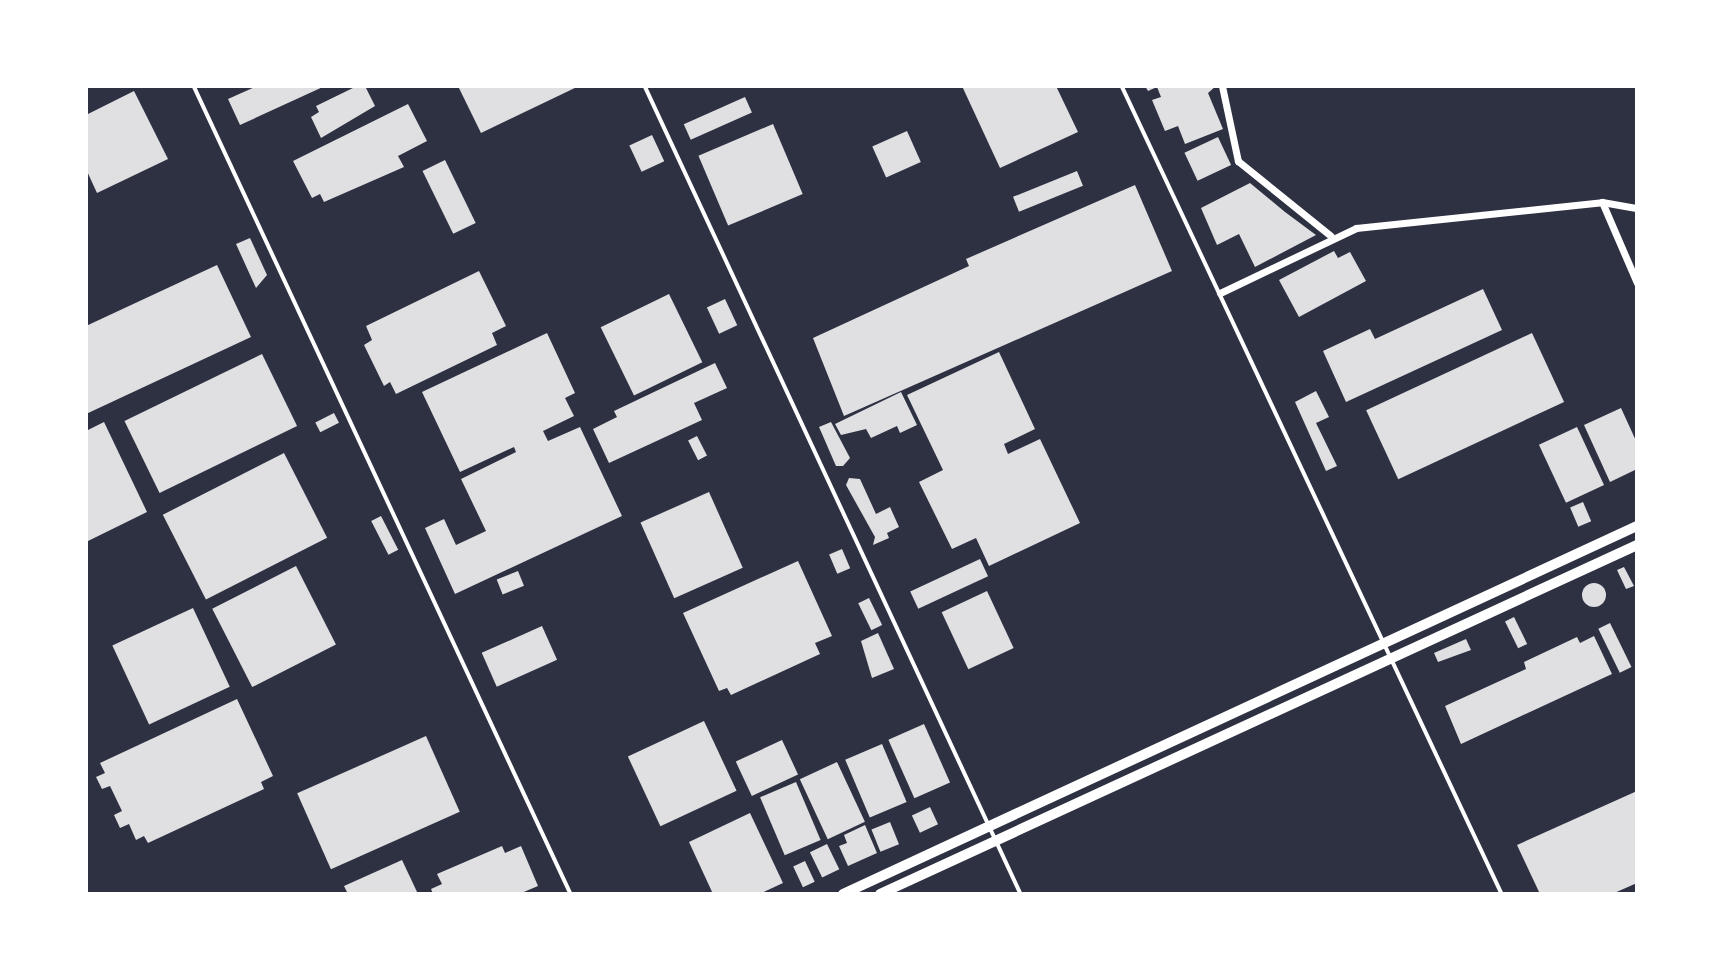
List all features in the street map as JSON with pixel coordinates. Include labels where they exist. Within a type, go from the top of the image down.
[{"type":"street","points":[[1222,86],[1238,161],[1331,236]]},
{"type":"street","points":[[1220,293],[1331,236],[1602,202],[1637,208]]},
{"type":"street","points":[[1602,202],[1637,283]]},
{"type":"street","points":[[843,894],[1637,526]]},
{"type":"street","points":[[880,894],[1637,545]]},
{"type":"lane","points":[[194,86],[571,894]]},
{"type":"lane","points":[[645,86],[1021,894]]},
{"type":"lane","points":[[1122,86],[1387,642],[1503,894]]},
{"type":"building","points":[[257,86],[325,86],[240,125],[228,99]]},
{"type":"building","points":[[357,86],[365,86],[375,106],[321,138],[311,117],[319,112],[316,106]]},
{"type":"building","points":[[458,86],[579,86],[481,133]]},
{"type":"building","points":[[962,86],[1056,86],[1078,132],[1000,168]]},
{"type":"building","points":[[1145,86],[1216,86],[1208,93],[1223,129],[1185,144],[1178,126],[1165,131],[1152,100],[1161,97],[1157,87],[1148,91]]},
{"type":"building","points":[[134,91],[168,159],[97,193],[86,169],[86,115]]},
{"type":"building","points":[[745,97],[752,113],[691,140],[684,124]]},
{"type":"building","points":[[408,104],[427,141],[398,156],[404,167],[324,202],[320,194],[312,198],[293,161]]},
{"type":"building","points":[[773,124],[803,194],[728,226],[698,156]]},
{"type":"building","points":[[907,131],[921,162],[886,178],[872,146]]},
{"type":"building","points":[[652,135],[664,161],[642,172],[629,146]]},
{"type":"building","points":[[1218,137],[1231,165],[1198,181],[1184,153]]},
{"type":"building","points":[[445,160],[476,223],[453,234],[423,171]]},
{"type":"building","points":[[1077,171],[1083,186],[1019,212],[1013,197]]},
{"type":"building","points":[[1250,183],[1316,235],[1255,267],[1239,234],[1217,245],[1201,208]]},
{"type":"building","points":[[1135,185],[1172,271],[844,416],[813,338],[969,266],[966,259]]},
{"type":"building","points":[[250,238],[267,275],[256,288],[236,244]]},
{"type":"building","points":[[1334,251],[1338,258],[1350,252],[1366,281],[1299,317],[1279,280]]},
{"type":"building","points":[[217,265],[251,337],[86,414],[86,326]]},
{"type":"building","points":[[479,271],[506,326],[492,333],[497,345],[396,394],[390,382],[384,386],[364,345],[372,340],[366,326]]},
{"type":"building","points":[[1483,289],[1502,330],[1346,402],[1323,351],[1370,329],[1375,339]]},
{"type":"building","points":[[669,294],[702,362],[634,396],[601,327]]},
{"type":"building","points":[[725,299],[737,325],[719,334],[707,307]]},
{"type":"building","points":[[547,333],[575,393],[565,398],[574,416],[543,431],[548,441],[580,427],[622,516],[455,594],[425,528],[444,519],[456,545],[486,531],[461,479],[516,452],[514,447],[460,472],[422,392]]},
{"type":"building","points":[[1532,333],[1564,402],[1398,479],[1366,410]]},
{"type":"building","points":[[999,352],[1035,429],[1004,444],[1008,454],[1040,439],[1080,523],[989,566],[976,538],[952,549],[919,482],[943,470],[907,395]]},
{"type":"building","points":[[262,354],[297,426],[160,493],[124,421]]},
{"type":"building","points":[[715,363],[727,388],[694,403],[702,420],[609,463],[593,429],[617,417],[614,411]]},
{"type":"building","points":[[1316,391],[1329,417],[1316,423],[1337,466],[1326,471],[1295,402]]},
{"type":"building","points":[[901,392],[917,425],[900,433],[897,426],[871,438],[866,429],[841,435],[835,424]]},
{"type":"building","points":[[1621,408],[1637,443],[1637,469],[1610,482],[1584,425]]},
{"type":"building","points":[[334,413],[339,423],[320,432],[315,423]]},
{"type":"building","points":[[104,422],[147,512],[86,542],[86,431]]},
{"type":"building","points":[[831,422],[850,458],[843,466],[836,466],[819,427]]},
{"type":"building","points":[[1577,427],[1604,485],[1566,503],[1539,445]]},
{"type":"building","points":[[697,436],[707,456],[698,460],[688,441]]},
{"type":"building","points":[[284,453],[327,538],[206,599],[163,515]]},
{"type":"building","points":[[849,478],[860,479],[876,514],[890,507],[899,527],[887,533],[889,538],[873,545],[875,537],[846,485]]},
{"type":"building","points":[[709,492],[743,568],[674,598],[640,523]]},
{"type":"building","points":[[1583,502],[1591,521],[1578,527],[1570,507]]},
{"type":"building","points":[[381,516],[398,550],[388,555],[371,521]]},
{"type":"building","points":[[842,549],[850,568],[837,574],[829,554]]},
{"type":"building","points":[[980,559],[988,576],[918,609],[910,592]]},
{"type":"building","points":[[798,561],[832,636],[815,643],[820,654],[731,695],[727,688],[719,691],[683,613]]},
{"type":"building","points":[[296,566],[336,644],[252,687],[212,609]]},
{"type":"building","points":[[1624,567],[1634,586],[1626,589],[1617,570]]},
{"type":"building","points":[[518,571],[524,586],[503,594],[497,580]]},
{"type":"building","points":[[1594,583],[1603,586],[1606,595],[1603,604],[1594,607],[1585,604],[1582,595],[1585,586]]},
{"type":"building","points":[[987,591],[1014,648],[968,669],[942,612]]},
{"type":"building","points":[[869,598],[882,625],[871,630],[858,603]]},
{"type":"building","points":[[193,608],[230,687],[149,724],[112,646]]},
{"type":"building","points":[[1514,617],[1527,644],[1518,648],[1505,621]]},
{"type":"building","points":[[1610,623],[1631,667],[1620,673],[1598,629]]},
{"type":"building","points":[[542,626],[557,660],[497,687],[482,653]]},
{"type":"building","points":[[878,633],[894,669],[872,678],[861,641]]},
{"type":"building","points":[[1594,636],[1612,674],[1461,744],[1445,706],[1526,669],[1524,662],[1577,637],[1580,643]]},
{"type":"building","points":[[1466,639],[1471,650],[1438,662],[1434,653]]},
{"type":"building","points":[[237,699],[273,776],[261,782],[264,789],[148,843],[144,836],[136,840],[129,824],[120,828],[114,815],[122,811],[110,786],[102,789],[96,777],[105,773],[100,763]]},
{"type":"building","points":[[704,721],[737,791],[660,826],[628,756]]},
{"type":"building","points":[[924,724],[950,782],[914,798],[888,740]]},
{"type":"building","points":[[426,736],[460,812],[331,869],[297,793]]},
{"type":"building","points":[[782,740],[798,774],[752,796],[736,762]]},
{"type":"building","points":[[882,744],[907,802],[870,818],[845,760]]},
{"type":"building","points":[[837,762],[865,822],[828,839],[800,779]]},
{"type":"building","points":[[796,782],[821,840],[785,855],[760,797]]},
{"type":"building","points":[[1637,791],[1637,883],[1612,894],[1540,894],[1517,845]]},
{"type":"building","points":[[930,807],[938,824],[920,833],[912,815]]},
{"type":"building","points":[[750,813],[783,883],[759,894],[713,894],[689,842]]},
{"type":"building","points":[[890,822],[899,844],[880,852],[871,829]]},
{"type":"building","points":[[865,825],[877,853],[848,866],[839,846],[847,843],[844,835]]},
{"type":"building","points":[[827,844],[839,869],[822,877],[810,852]]},
{"type":"building","points":[[502,846],[505,853],[521,846],[538,886],[519,894],[433,894],[431,889],[442,884],[437,874]]},
{"type":"building","points":[[402,860],[418,894],[348,894],[344,886]]},
{"type":"building","points":[[805,861],[815,882],[803,887],[793,866]]}]
